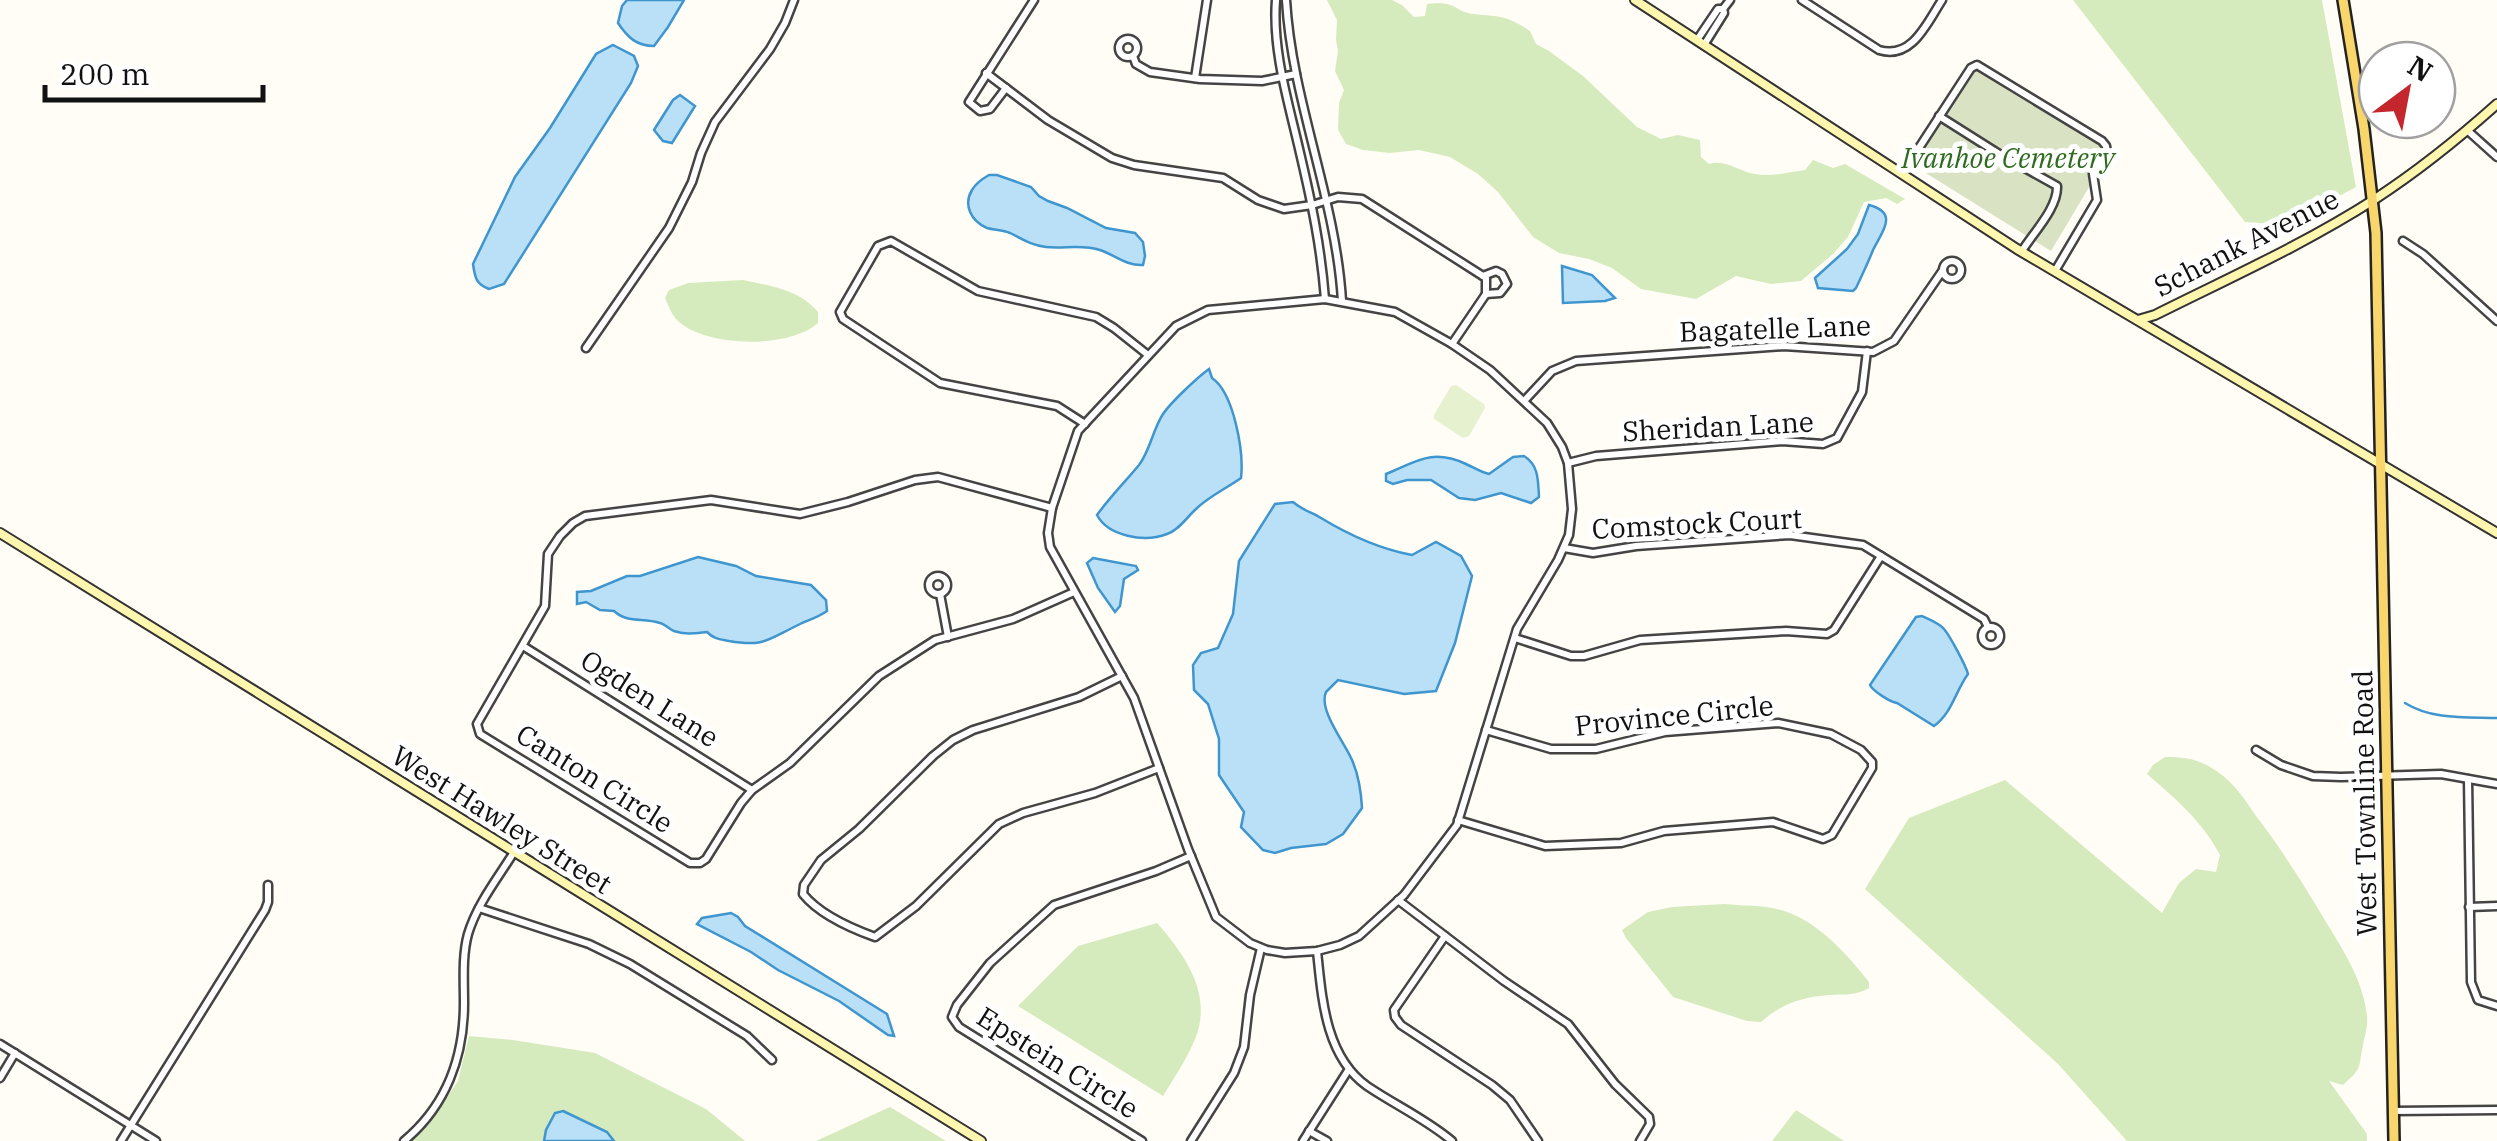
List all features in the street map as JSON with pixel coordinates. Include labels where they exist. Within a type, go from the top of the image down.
[{"type":"main road","name":"West Townline Road","points":[[2343,0],[2374,200],[2394,1141]]},
{"type":"street","points":[[586,348],[669,228],[715,122],[770,49],[794,0]]},
{"type":"street","points":[[1006,88],[990,109],[980,112],[970,102],[1034,0]]},
{"type":"street","points":[[1195,78],[1207,0]]},
{"type":"street","points":[[1276,0],[1274,20],[1282,78],[1321,246],[1325,300]]},
{"type":"street","points":[[1286,0],[1296,74],[1340,268],[1342,301]]},
{"type":"street","points":[[1635,0],[2054,271],[2497,532]]},
{"type":"street","points":[[1700,43],[1718,9],[1730,0]]},
{"type":"street","points":[[1802,0],[1879,50],[1889,52],[1916,40],[1942,0]]},
{"type":"street","points":[[1132,56],[1136,64],[1150,72],[1195,78],[1262,81],[1296,74]]},
{"type":"street","points":[[1902,174],[1970,68],[1976,65],[2104,143],[2106,152],[2093,174],[2097,200],[2054,271]]},
{"type":"street","points":[[986,73],[1048,120],[1112,158],[1223,178],[1258,200],[1284,209],[1338,197],[1362,199],[1483,276],[1488,284],[1486,294],[1452,344]]},
{"type":"street","name":"Schank Avenue","points":[[2138,320],[2278,254],[2374,200],[2497,104]]},
{"type":"street","points":[[1939,116],[2058,186],[2052,205],[2022,251]]},
{"type":"street","points":[[2467,130],[2497,157]]},
{"type":"street","points":[[1085,424],[1057,406],[940,382],[843,319],[840,312],[878,246],[891,241],[978,291],[1096,317],[1148,356]]},
{"type":"street","points":[[2404,241],[2497,321]]},
{"type":"street","name":"Bagatelle Lane","points":[[1525,400],[1552,371],[1576,361],[1784,346],[1873,352],[1894,341],[1942,270]]},
{"type":"street","points":[[1483,276],[1496,271],[1507,284],[1500,294],[1486,294]]},
{"type":"street","points":[[1342,301],[1396,312],[1452,344],[1525,400],[1547,422],[1562,447],[1568,464],[1572,509],[1564,548],[1517,629],[1458,820],[1398,900],[1358,936],[1317,952],[1285,952],[1250,943],[1216,917],[1134,698],[1050,547],[1048,533],[1052,508],[1078,431],[1176,326],[1208,310],[1342,301]]},
{"type":"street","name":"Sheridan Lane","points":[[1568,464],[1596,456],[1771,442],[1824,444],[1837,438],[1862,392],[1867,352]]},
{"type":"street","name":"Canton Circle","points":[[1052,508],[938,478],[915,480],[800,514],[711,500],[586,516],[572,524],[548,554],[545,606],[477,724],[480,734],[690,862],[700,863],[752,790],[790,763],[879,676],[935,640],[1013,619],[1074,592]]},
{"type":"street","name":"West Hawley Street","points":[[0,533],[982,1141]]},
{"type":"street","name":"Comstock Court","points":[[1564,548],[1593,553],[1636,546],[1790,535],[1862,545],[1988,626]]},
{"type":"street","points":[[1514,638],[1571,656],[1584,656],[1640,640],[1786,632],[1828,634],[1880,556]]},
{"type":"street","points":[[940,594],[948,637]]},
{"type":"street","name":"Ogden Lane","points":[[523,646],[752,790]]},
{"type":"street","points":[[1122,676],[1078,697],[973,730],[954,740],[859,830],[821,860],[804,885],[803,894],[835,919],[874,937],[916,906],[1000,824],[1159,768]]},
{"type":"street","name":"Province Circle","points":[[1458,820],[1545,846],[1621,843],[1664,831],[1773,822],[1823,838],[1832,835],[1872,768],[1872,762],[1861,750],[1831,734],[1778,723],[1664,732],[1596,749],[1551,749],[1486,730]]},
{"type":"street","points":[[2256,750],[2280,765],[2312,776],[2442,774],[2497,784]]},
{"type":"street","points":[[2468,779],[2471,982],[2478,1000],[2497,1006]]},
{"type":"street","points":[[404,1141],[430,1114],[457,1061],[464,1018],[466,946],[480,908],[514,852]]},
{"type":"street","name":"Epstein Circle","points":[[1142,1141],[958,1028],[952,1017],[990,963],[1054,905],[1191,856]]},
{"type":"street","points":[[120,1141],[265,910],[268,886]]},
{"type":"street","points":[[1398,900],[1568,1024],[1615,1084],[1648,1116],[1650,1124],[1640,1141]]},
{"type":"street","points":[[2470,907],[2497,906]]},
{"type":"street","points":[[480,908],[588,944],[630,964],[747,1036],[772,1060]]},
{"type":"street","points":[[1445,936],[1394,1010],[1396,1017],[1401,1025],[1507,1098],[1538,1141]]},
{"type":"street","points":[[1191,1141],[1234,1073],[1244,1047],[1261,948]]},
{"type":"street","points":[[1317,952],[1330,1035],[1349,1068],[1364,1083],[1452,1141]]},
{"type":"street","points":[[0,1044],[156,1141]]},
{"type":"street","points":[[0,1078],[15,1053]]},
{"type":"street","points":[[1303,1141],[1349,1068]]},
{"type":"street","points":[[2393,1111],[2497,1110]]},
{"type":"street","points":[[1309,1131],[1327,1141]]},
{"type":"green space","points":[[1327,0],[1392,0],[1414,17],[1425,16],[1427,4],[1445,4],[1468,13],[1509,19],[1530,31],[1536,44],[1583,76],[1637,127],[1661,139],[1678,135],[1700,140],[1701,157],[1709,164],[1721,163],[1767,175],[1805,170],[1813,160],[1833,168],[1845,164],[1905,199],[1897,204],[1886,198],[1864,202],[1848,237],[1801,281],[1771,284],[1736,276],[1696,299],[1641,289],[1612,268],[1559,253],[1533,237],[1498,192],[1450,157],[1419,150],[1363,150],[1346,144],[1338,130],[1339,103],[1344,90],[1335,71],[1337,20]]},
{"type":"green space","points":[[2073,0],[2322,0],[2356,187],[2286,225],[2245,222]]},
{"type":"green space","name":"Ivanhoe Cemetery","points":[[1976,69],[2110,152],[2051,251],[1913,165]]},
{"type":"green space","points":[[743,280],[802,298],[818,312],[818,323],[805,331],[768,341],[725,340],[689,329],[676,319],[665,298],[669,290],[688,283]]},
{"type":"green space","points":[[1456,385],[1485,408],[1469,436],[1463,438],[1434,419],[1451,386]]},
{"type":"green space","points":[[2165,757],[2202,763],[2236,789],[2290,863],[2349,961],[2365,1002],[2367,1028],[2357,1071],[2343,1085],[2329,1081],[2367,1134],[2367,1141],[2127,1141],[2058,1064],[1865,889],[1909,818],[2005,780],[2162,913],[2179,883],[2196,869],[2216,872],[2220,855],[2197,821],[2147,774]]},
{"type":"green space","points":[[1724,904],[1774,908],[1807,922],[1841,949],[1869,982],[1869,988],[1801,1000],[1776,1010],[1761,1022],[1673,997],[1622,930],[1648,912]]},
{"type":"green space","points":[[1157,923],[1185,960],[1198,988],[1200,1003],[1194,1042],[1163,1096],[1018,1006],[1078,946]]},
{"type":"green space","points":[[469,1036],[595,1053],[706,1109],[745,1141],[409,1141],[432,1120],[458,1081]]},
{"type":"green space","points":[[890,1107],[946,1141],[816,1141]]},
{"type":"green space","points":[[1796,1110],[1844,1141],[1772,1141]]},
{"type":"water","points":[[627,0],[684,0],[654,46],[633,40],[618,23]]},
{"type":"water","points":[[613,45],[634,56],[638,66],[631,83],[504,284],[485,287],[477,280],[473,264],[515,177],[596,54]]},
{"type":"water","points":[[680,95],[695,106],[672,143],[663,141],[654,130]]},
{"type":"water","points":[[989,175],[1031,187],[1048,201],[1106,228],[1135,233],[1143,242],[1143,265],[1093,248],[1041,246],[981,225],[970,212],[968,201],[975,185]]},
{"type":"water","points":[[1869,205],[1884,213],[1886,224],[1856,288],[1818,288],[1815,278],[1847,249],[1858,234]]},
{"type":"water","points":[[1562,266],[1592,275],[1615,298],[1563,303]]},
{"type":"water","points":[[1209,369],[1232,409],[1241,454],[1241,478],[1206,500],[1167,534],[1128,536],[1109,528],[1097,515],[1143,459],[1167,409]]},
{"type":"water","points":[[1524,456],[1533,464],[1538,479],[1539,497],[1531,503],[1501,493],[1475,500],[1459,498],[1431,480],[1393,484],[1386,481],[1386,474],[1424,458],[1454,459],[1489,474],[1513,457]]},
{"type":"water","points":[[1293,502],[1365,541],[1388,549],[1412,555],[1436,542],[1461,556],[1472,576],[1455,643],[1436,691],[1404,694],[1338,680],[1326,692],[1329,717],[1356,772],[1362,808],[1343,834],[1326,844],[1275,853],[1263,850],[1241,827],[1244,812],[1219,775],[1219,739],[1208,704],[1194,690],[1193,665],[1201,653],[1218,648],[1233,614],[1239,561],[1275,504]]},
{"type":"water","points":[[698,557],[736,566],[756,576],[811,585],[826,600],[827,611],[772,638],[750,643],[719,639],[707,632],[678,632],[660,623],[600,610],[586,602],[577,604],[577,592]]},
{"type":"water","points":[[1093,558],[1136,566],[1138,570],[1124,579],[1120,606],[1115,612],[1087,563]]},
{"type":"water","points":[[1922,616],[1944,629],[1968,674],[1949,709],[1934,726],[1870,685],[1916,617]]},
{"type":"water","points":[[731,913],[745,926],[887,1014],[894,1036],[839,1001],[697,924],[702,918]]},
{"type":"water","points":[[563,1111],[607,1132],[614,1141],[544,1141],[555,1113]]},
{"type":"waterway","points":[[2405,703],[2438,715],[2497,718]]}]
